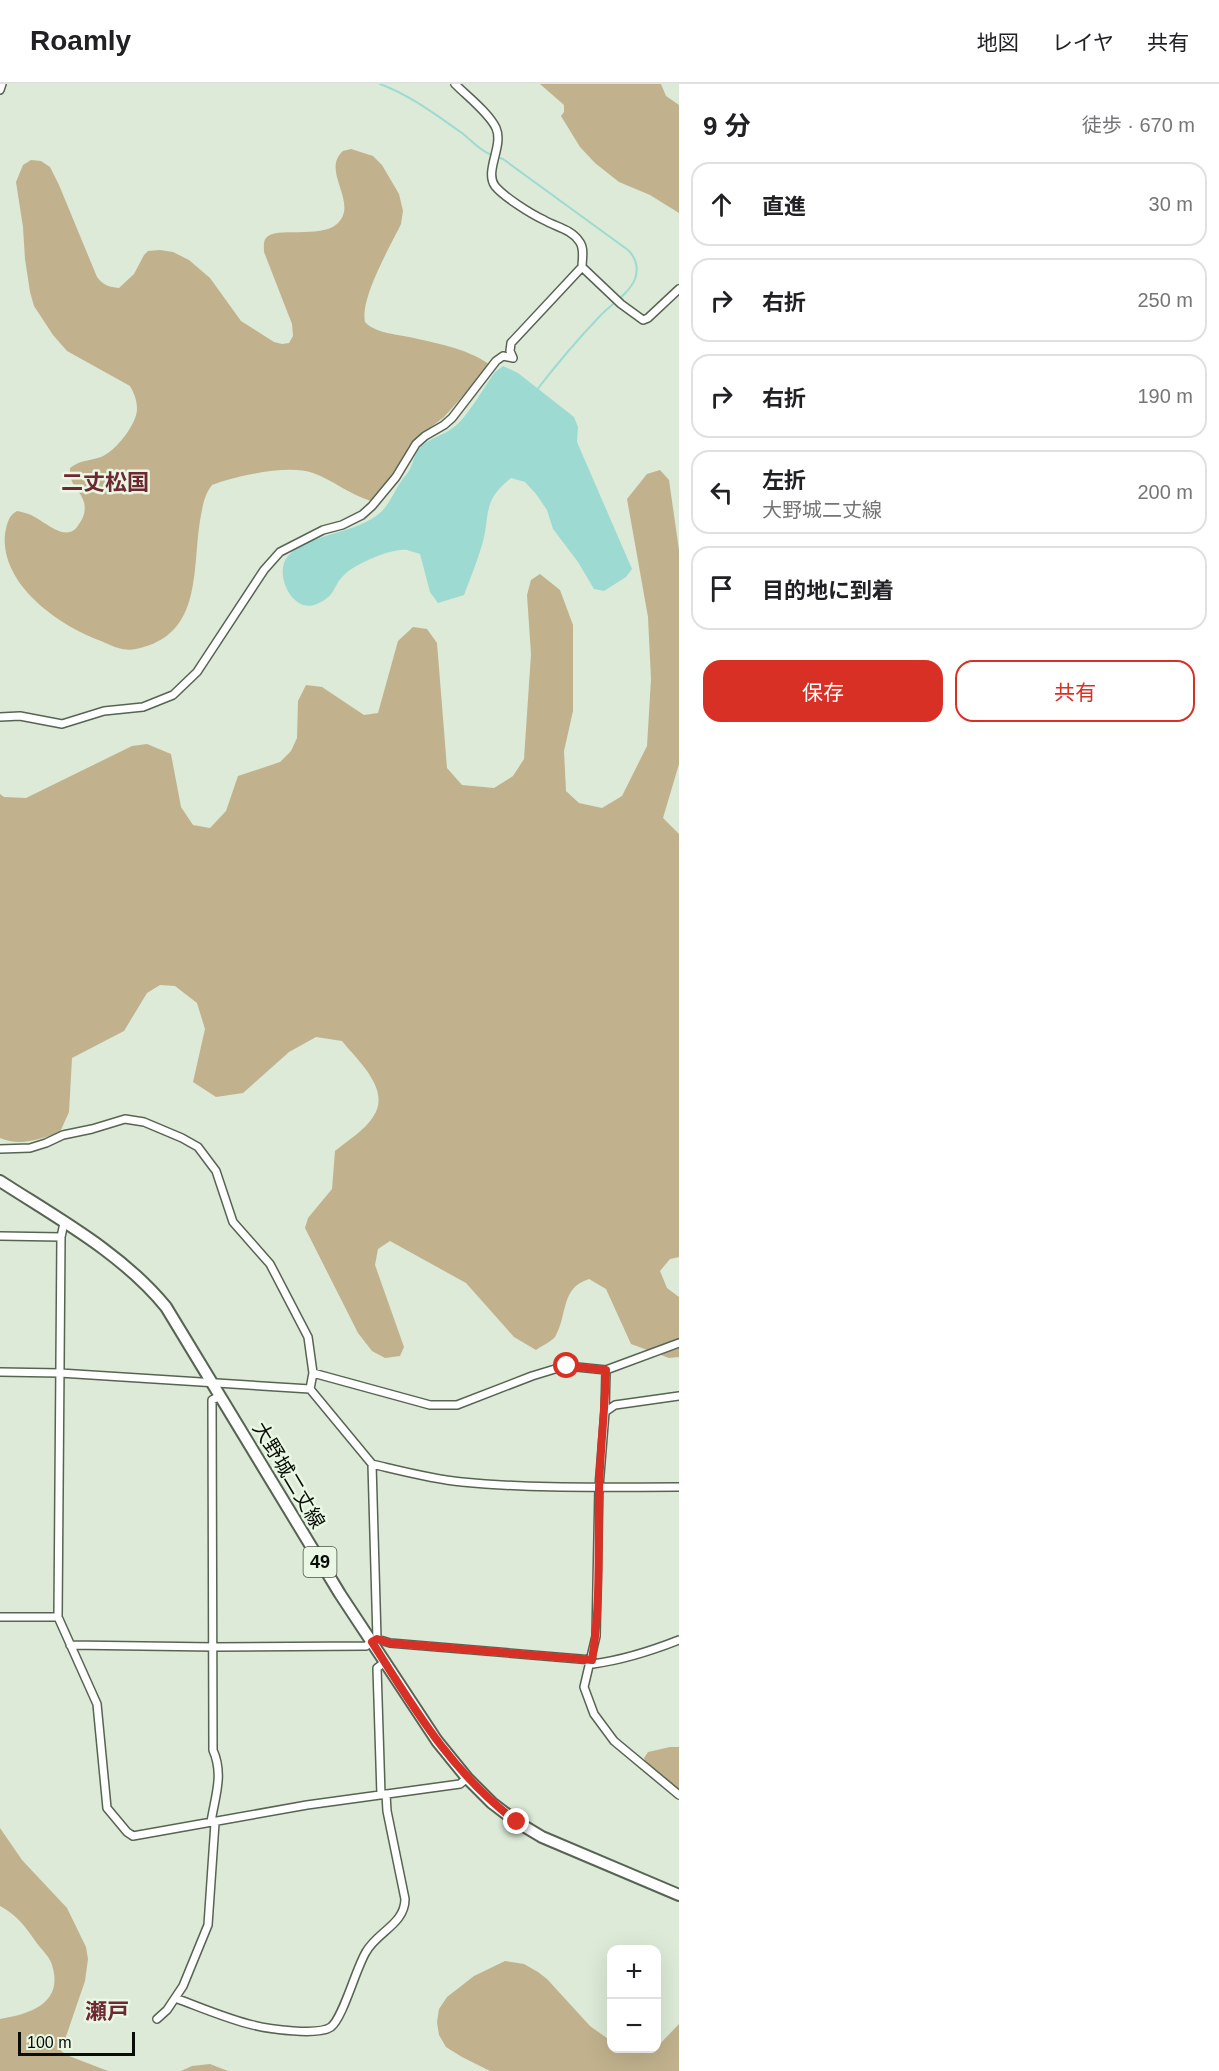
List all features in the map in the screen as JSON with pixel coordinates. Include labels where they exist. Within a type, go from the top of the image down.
[{"type":"main road","name":"大野城二丈線","points":[[0,1181],[64,1222],[122,1264],[153,1291],[166,1307],[312,1549],[374,1640],[385,1662],[437,1741],[467,1778],[492,1803],[542,1837],[679,1895]]},
{"type":"street","points":[[0,90],[2,84]]},
{"type":"street","points":[[0,717],[20,716],[62,724],[104,711],[143,707],[172,695],[197,672],[264,570],[280,552],[323,530],[342,525],[362,515],[372,506],[396,477],[416,444],[452,417],[496,361],[503,356],[513,358],[510,351],[511,343],[582,267],[581,242],[571,232],[543,220],[509,199],[495,186],[492,178],[498,144],[497,130],[455,84]]},
{"type":"street","points":[[582,267],[621,304],[644,320],[679,289]]},
{"type":"street","points":[[0,1149],[30,1148],[63,1135],[125,1119],[144,1122],[198,1147],[216,1171],[234,1222],[270,1264],[308,1337],[313,1373],[310,1389]]},
{"type":"street","points":[[64,1222],[61,1237],[58,1617],[97,1704],[107,1808],[133,1836],[296,1807],[460,1784],[467,1778]]},
{"type":"street","points":[[0,1236],[61,1237]]},
{"type":"street","points":[[313,1373],[407,1400],[430,1405],[458,1405],[532,1376],[567,1366],[606,1370],[679,1343]]},
{"type":"street","points":[[606,1370],[599,1487],[596,1636],[584,1687],[594,1714],[603,1729],[631,1756],[679,1795]]},
{"type":"street","points":[[0,1372],[60,1373],[310,1389],[372,1464],[420,1476],[461,1482],[535,1487],[679,1487]]},
{"type":"street","points":[[157,2019],[183,1986],[208,1925],[213,1822],[220,1776],[213,1750],[212,1400],[220,1396]]},
{"type":"street","points":[[605,1413],[615,1405],[679,1396]]},
{"type":"street","points":[[372,1464],[374,1640]]},
{"type":"street","points":[[0,1617],[58,1617]]},
{"type":"street","points":[[70,1645],[366,1646],[374,1640],[592,1660],[593,1664],[616,1661],[679,1640]]},
{"type":"street","points":[[175,1998],[254,2025],[298,2032],[320,2031],[332,2027],[366,1950],[399,1919],[405,1910],[405,1899],[383,1794],[377,1668],[385,1662]]},
{"type":"shaded area","points":[[540,84],[661,84],[666,96],[679,105],[679,213],[650,195],[619,182],[595,163],[580,147],[561,116],[564,112],[564,105]]},
{"type":"shaded area","points":[[351,149],[373,156],[382,165],[399,194],[403,211],[401,224],[371,287],[365,322],[380,331],[460,350],[489,364],[487,369],[444,417],[409,446],[399,470],[378,497],[371,501],[320,476],[302,471],[262,472],[212,485],[202,511],[191,596],[184,614],[174,629],[158,641],[132,650],[123,649],[68,625],[36,601],[22,586],[12,570],[6,553],[7,524],[17,511],[31,515],[62,532],[74,530],[82,519],[85,508],[82,497],[71,479],[70,468],[81,462],[101,457],[113,450],[133,422],[137,406],[130,386],[67,351],[53,335],[34,306],[25,259],[16,182],[23,165],[31,160],[41,161],[50,167],[97,277],[104,284],[119,288],[134,274],[148,251],[173,252],[189,260],[210,278],[241,321],[274,342],[282,344],[289,343],[293,336],[292,324],[264,252],[264,241],[278,233],[320,231],[337,224],[343,216],[344,207],[337,177],[337,159],[343,151]]},
{"type":"shaded area","points":[[660,470],[669,480],[679,550],[679,764],[663,818],[679,834],[679,1257],[670,1259],[660,1271],[667,1288],[679,1297],[679,1357],[669,1358],[631,1344],[606,1289],[589,1279],[573,1289],[555,1337],[536,1350],[514,1337],[466,1283],[390,1241],[378,1249],[375,1265],[404,1347],[400,1356],[385,1358],[372,1351],[358,1333],[305,1228],[308,1218],[332,1189],[335,1151],[365,1126],[378,1107],[376,1086],[371,1076],[342,1041],[316,1037],[289,1052],[243,1093],[216,1097],[193,1082],[205,1029],[197,1003],[175,986],[160,985],[147,993],[124,1031],[72,1058],[69,1112],[60,1132],[23,1142],[0,1138],[0,794],[4,797],[26,798],[132,746],[147,744],[171,754],[181,807],[193,825],[210,828],[226,811],[238,776],[280,762],[291,751],[297,738],[298,701],[306,685],[322,687],[364,715],[378,713],[398,641],[413,627],[427,629],[437,643],[447,768],[462,785],[494,788],[513,776],[524,759],[531,654],[527,595],[531,580],[540,574],[560,590],[573,625],[573,711],[564,751],[566,791],[579,803],[602,808],[622,796],[647,746],[651,679],[648,617],[627,499],[647,474]]},
{"type":"shaded area","points":[[679,1747],[679,1790],[654,1773],[644,1758],[648,1752]]},
{"type":"shaded area","points":[[0,1828],[22,1860],[67,1908],[86,1947],[88,1959],[85,1981],[61,2051],[108,2071],[0,2071],[0,2019],[23,2014],[42,2004],[53,1989],[54,1978],[52,1965],[47,1956],[20,1921],[0,1906]]},
{"type":"shaded area","points":[[505,1961],[524,1964],[538,1972],[590,2026],[607,2038],[607,2053],[661,2053],[661,2043],[679,2024],[679,2071],[490,2071],[446,2047],[439,2035],[437,2022],[439,2009],[447,1997],[474,1976]]},
{"type":"shaded area","points":[[210,2064],[228,2071],[181,2071],[192,2066]]},
{"type":"water","points":[[503,366],[518,373],[574,417],[578,427],[577,442],[632,569],[626,577],[604,591],[594,589],[578,562],[553,529],[547,510],[536,494],[525,482],[511,478],[495,494],[491,502],[482,545],[464,595],[438,603],[430,592],[420,554],[400,550],[356,566],[340,579],[328,597],[317,604],[308,606],[293,598],[284,581],[284,563],[288,556],[308,542],[360,525],[382,511],[409,470],[419,449],[459,423],[495,372]]},
{"type":"waterway","points":[[380,84],[422,106],[462,133],[480,149],[492,155]]},
{"type":"waterway","points":[[497,157],[503,159],[628,250],[637,267],[635,279],[628,290],[583,334],[536,391]]},
{"type":"district","name":"二丈松国","points":[[105,482]]},
{"type":"district","name":"瀬戸","points":[[107,2011]]},
{"type":"route","points":[[517,1822],[492,1803],[452,1761],[372,1642],[377,1639],[390,1643],[592,1660],[596,1636],[599,1487],[606,1370],[567,1366]]}]
